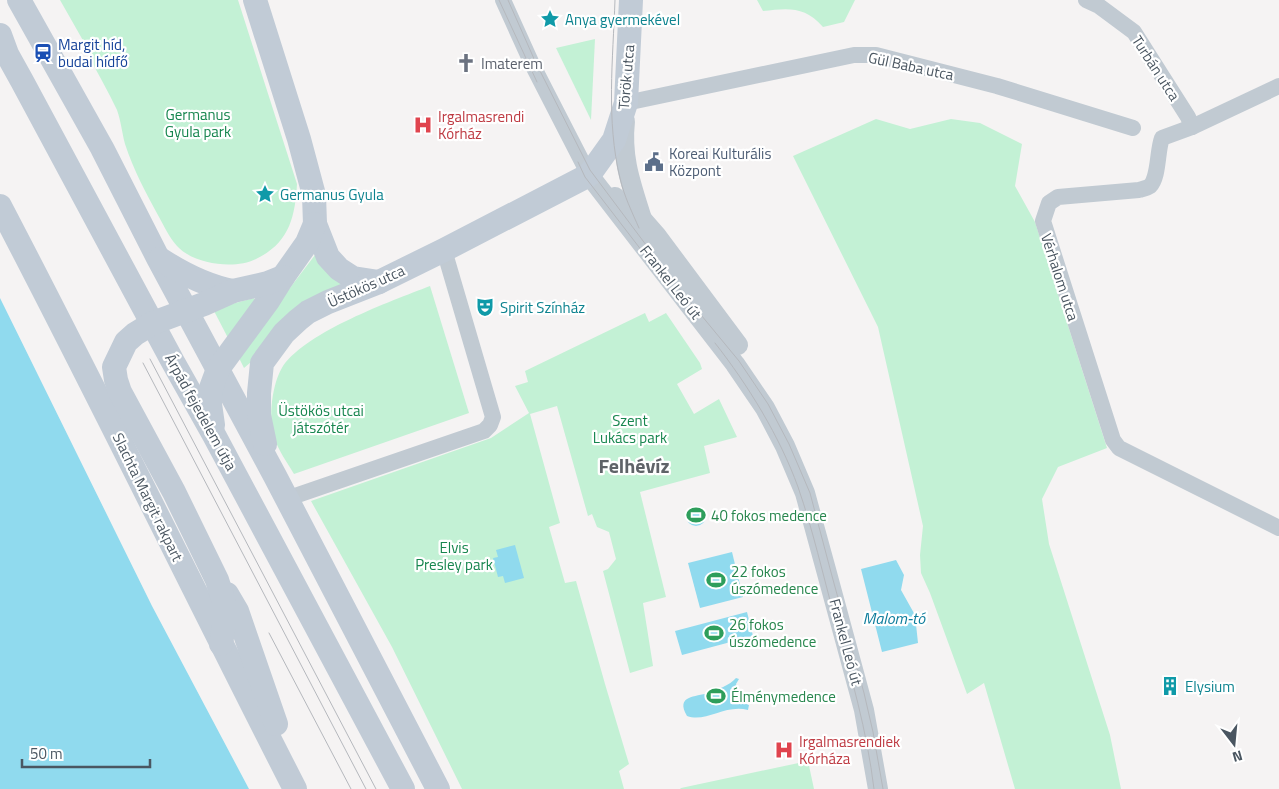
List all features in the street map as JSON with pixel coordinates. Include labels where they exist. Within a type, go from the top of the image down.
[{"type":"main road","points":[[19,0],[102,148],[158,258],[187,310],[218,381],[275,476],[438,789]]},
{"type":"main road","points":[[255,0],[299,139],[314,195],[315,224],[328,257],[353,278],[379,282]]},
{"type":"main road","name":"Török utca","points":[[589,175],[614,140],[626,104],[631,0]]},
{"type":"main road","name":"Árpád fejedelem útja","points":[[0,35],[7,54],[214,435],[403,789]]},
{"type":"main road","name":"Üstökös utca","points":[[275,476],[262,436],[259,415],[259,393],[262,364],[284,333],[308,312],[379,282],[589,175]]},
{"type":"main road","name":"Slachta Margit rakpart","points":[[0,206],[63,326],[221,644],[296,789]]},
{"type":"main road","points":[[214,435],[210,404],[218,381],[283,277],[307,243],[315,224]]},
{"type":"main road","points":[[158,258],[198,281],[220,289],[233,291]]},
{"type":"main road","points":[[221,644],[224,625],[224,602],[217,580],[174,492],[120,392],[114,367],[126,342],[135,334],[153,324],[233,291],[253,287],[283,277]]},
{"type":"main road","points":[[173,362],[202,384],[252,372],[262,364]]},
{"type":"main road","points":[[217,580],[236,611],[296,789]]},
{"type":"street","name":"Frankel Leó út","points":[[503,0],[532,64],[589,175],[730,357],[753,389],[785,446],[805,494],[864,710],[878,789]]},
{"type":"street","name":"Turbán utca","points":[[1086,0],[1099,6],[1134,32],[1188,117],[1192,127]]},
{"type":"street","name":"Gül Baba utca","points":[[626,104],[854,55],[876,55],[997,86],[1133,128]]},
{"type":"street","name":"Vérhalom utca","points":[[1279,86],[1192,127],[1162,138],[1158,148],[1155,178],[1149,186],[1139,190],[1058,197],[1048,203],[1043,221],[1113,440],[1119,448],[1279,528]]},
{"type":"street","name":"Frankel Leó út","points":[[626,104],[623,138],[625,163],[642,219]]},
{"type":"street","name":"Frankel Leó út","points":[[589,175],[642,219],[656,235],[746,356],[753,389]]},
{"type":"street","points":[[286,499],[484,431],[490,425],[493,417],[444,250]]},
{"type":"green space","name":"Germanus Gyula park","points":[[60,0],[238,0],[297,184],[292,218],[288,228],[283,237],[267,253],[247,262],[226,264],[203,261],[184,252],[177,246],[167,232],[140,181],[125,144],[117,110],[87,53],[89,51]]},
{"type":"green space","points":[[757,0],[855,0],[844,22],[823,27],[810,15],[796,10],[763,11]]},
{"type":"green space","points":[[595,39],[591,120],[556,48]]},
{"type":"green space","points":[[876,119],[910,129],[951,119],[980,123],[1022,144],[1015,186],[1035,222],[1107,448],[1058,467],[1042,499],[1049,544],[1110,735],[1121,789],[1015,789],[984,683],[967,694],[921,573],[920,555],[923,526],[878,327],[793,156]]},
{"type":"green space","points":[[315,255],[347,279],[244,368],[238,356]]},
{"type":"green space","name":"Üstökös utcai játszótér","points":[[430,286],[469,413],[294,474],[278,447],[271,420],[276,382],[283,366],[295,353],[311,341],[350,319]]},
{"type":"green space","points":[[254,298],[257,302],[228,338],[213,309]]},
{"type":"green space","name":"Elvis Presley park","points":[[645,313],[649,322],[666,313],[700,363],[702,369],[677,384],[694,414],[719,399],[737,437],[704,446],[710,473],[640,492],[666,597],[643,603],[653,666],[630,673],[603,571],[608,569],[616,559],[609,532],[597,527],[592,514],[588,516],[557,406],[530,414],[560,523],[549,527],[565,583],[576,581],[629,764],[619,771],[624,789],[462,789],[392,647],[311,501],[491,438],[529,413],[515,386],[528,382],[525,371]]},
{"type":"green space","points":[[808,761],[814,789],[680,789],[681,788]]},
{"type":"water","points":[[0,298],[152,606],[249,789],[0,789]]},
{"type":"water","name":"40 fokos medence","points":[[696,506],[703,509],[706,516],[703,523],[696,526],[689,523],[686,516],[689,509]]},
{"type":"water","points":[[515,545],[524,578],[505,583],[503,576],[498,577],[493,558],[498,557],[496,550]]},
{"type":"water","name":"22 fokos úszómedence","points":[[732,552],[743,597],[700,608],[688,563]]},
{"type":"water","name":"Malom-tó","points":[[896,560],[904,575],[901,590],[915,615],[918,643],[882,652],[861,569]]},
{"type":"water","name":"26 fokos úszómedence","points":[[747,612],[753,636],[682,655],[675,631]]},
{"type":"water","name":"Élménymedence","points":[[736,678],[739,679],[736,684],[741,702],[749,705],[748,710],[731,709],[694,718],[687,716],[684,704],[688,698],[719,689]]},
{"type":"tram line","points":[[499,0],[537,82]]},
{"type":"tram line","points":[[508,0],[535,61],[590,170],[673,281],[739,361],[768,404],[789,444],[810,493],[864,693],[883,789]]},
{"type":"tram line","points":[[615,0],[612,90],[613,134],[622,185],[639,228]]},
{"type":"tram line","points":[[578,162],[585,177],[642,251]]},
{"type":"tram line","points":[[715,343],[739,376],[773,431],[798,487],[858,703],[874,789]]},
{"type":"tram line","points":[[150,359],[376,789]]},
{"type":"tram line","points":[[143,363],[366,789]]},
{"type":"tram line","points":[[269,633],[351,789]]},
{"type":"place","name":"Anya gyermekével","points":[[550,19]]},
{"type":"place","name":"Margit híd, budai hídfő","points":[[43,53]]},
{"type":"place","name":"Imaterem","points":[[466,63]]},
{"type":"place","name":"Irgalmasrendi Kórház","points":[[423,125]]},
{"type":"place","name":"Koreai Kulturális Központ","points":[[654,162]]},
{"type":"place","name":"Germanus Gyula","points":[[265,194]]},
{"type":"place","name":"Spirit Színház","points":[[485,307]]},
{"type":"place","name":"40 fokos medence","points":[[696,515]]},
{"type":"place","name":"22 fokos úszómedence","points":[[716,580]]},
{"type":"place","name":"26 fokos úszómedence","points":[[714,633]]},
{"type":"place","name":"Elysium","points":[[1170,686]]},
{"type":"place","name":"Élménymedence","points":[[716,696]]},
{"type":"place","name":"Irgalmasrendiek Kórháza","points":[[784,750]]},
{"type":"district","name":"Felhévíz","points":[[634,465]]},
{"type":"park label","name":"Szent Lukács park","points":[[630,428]]}]
